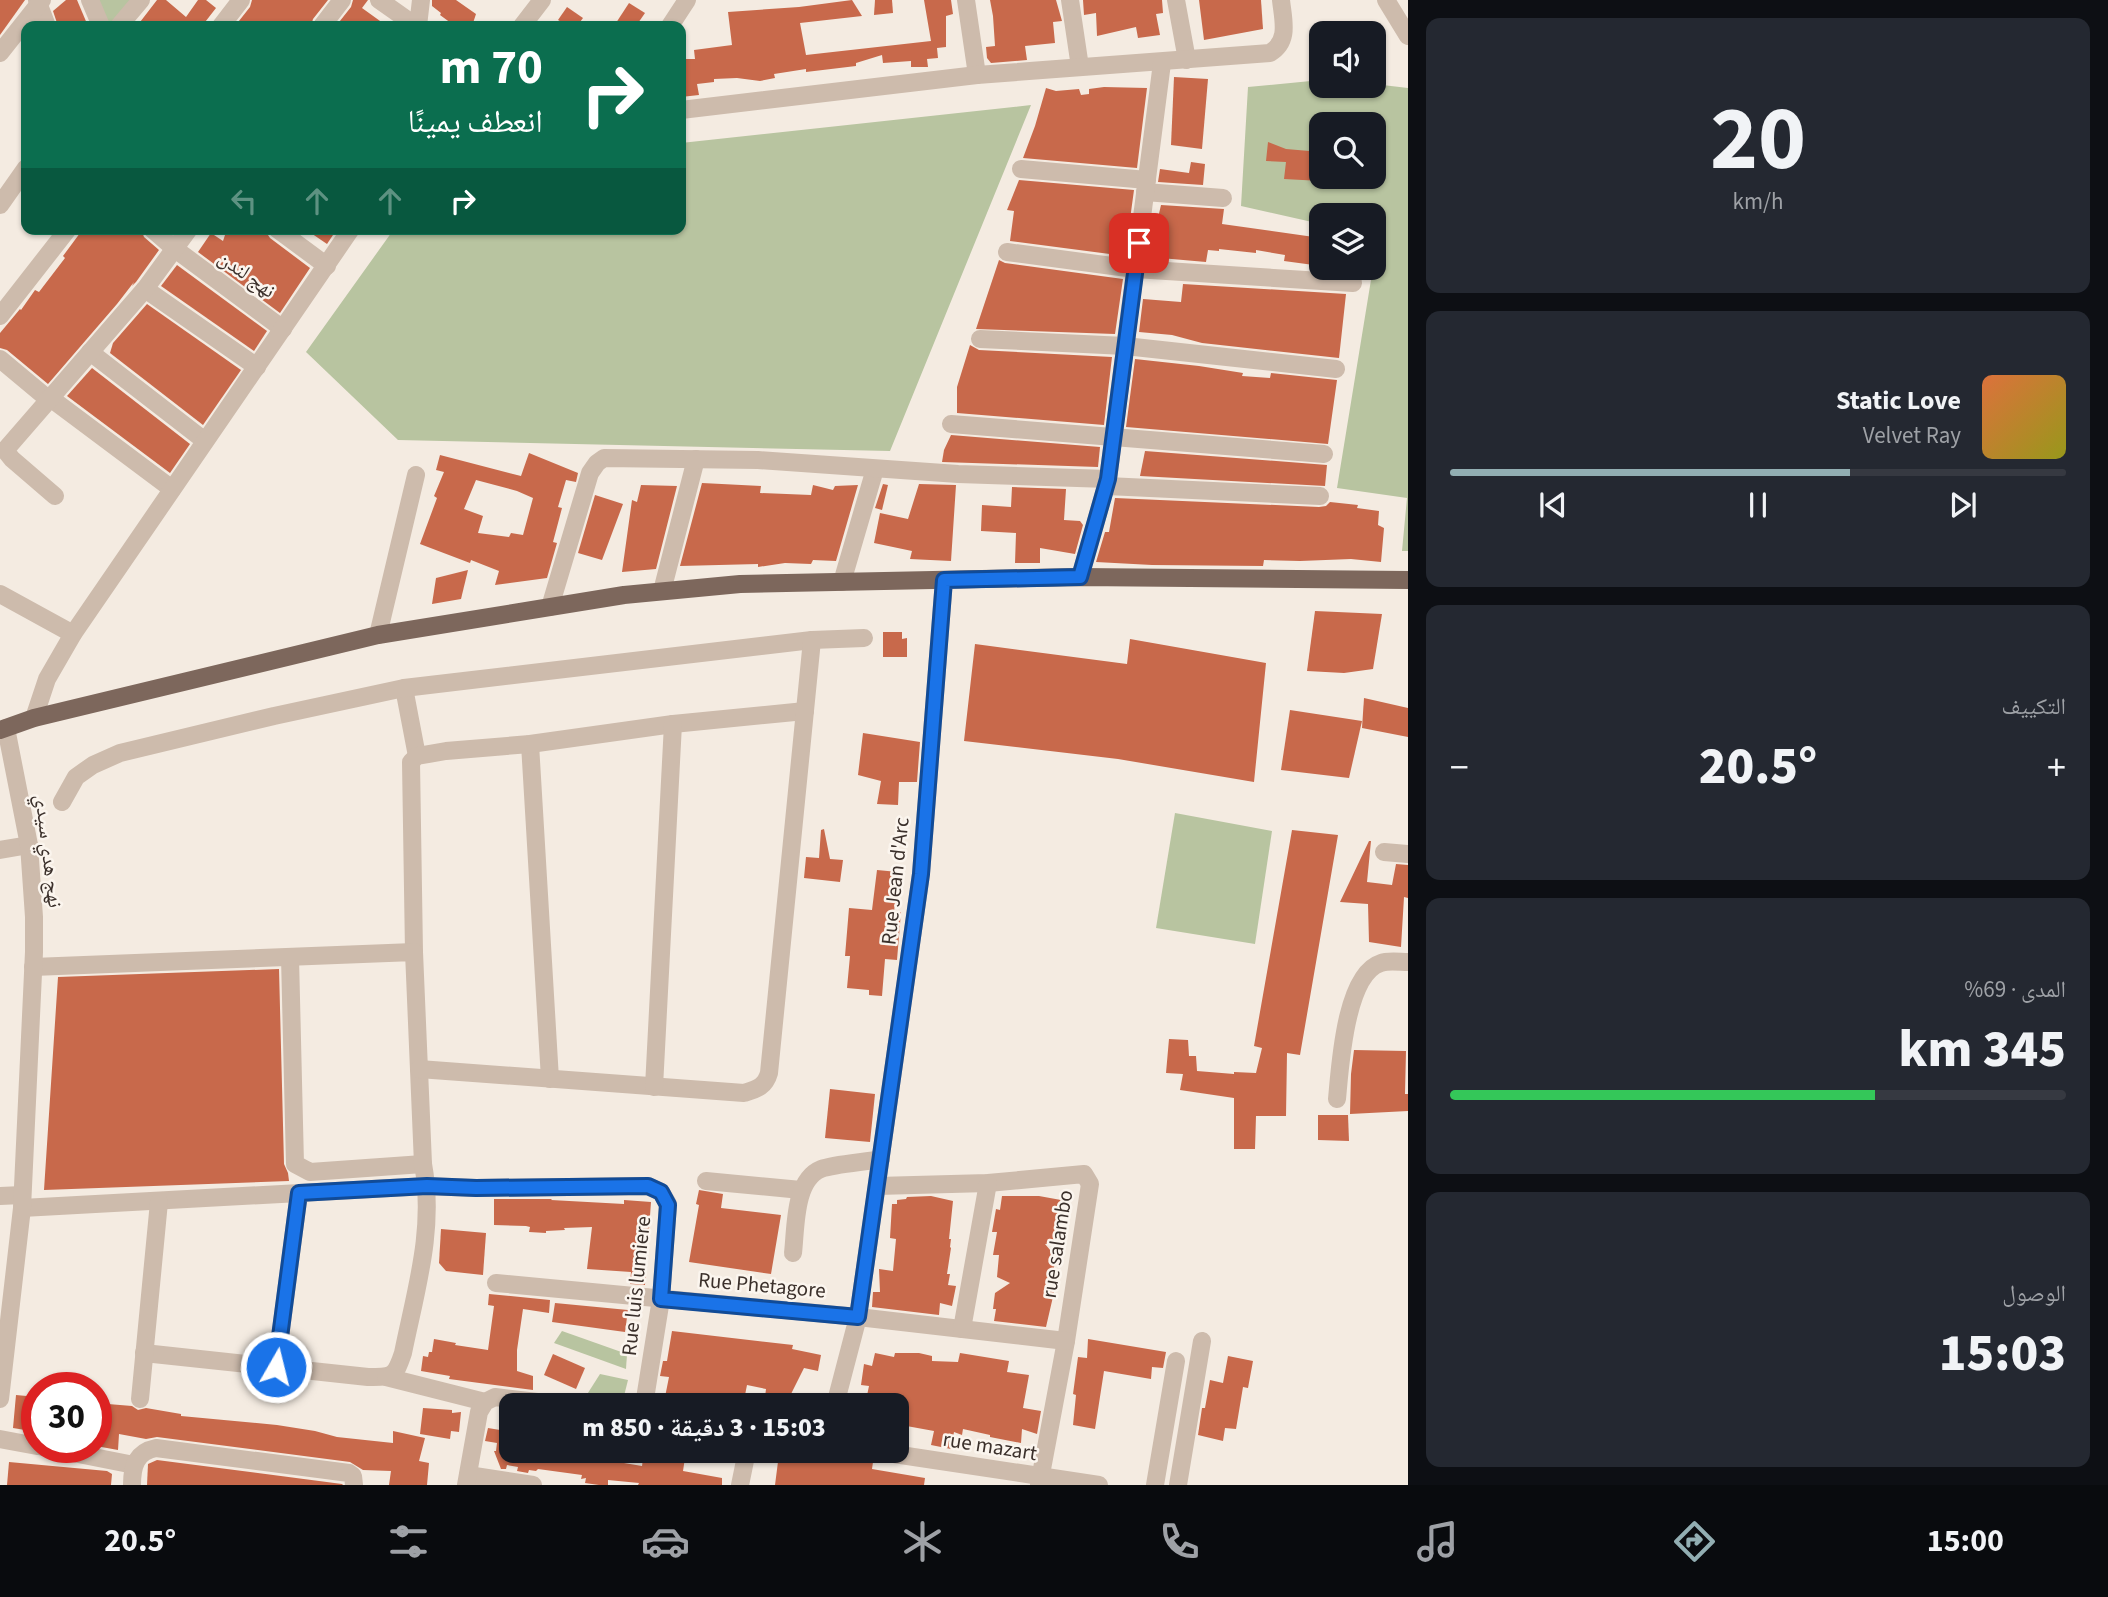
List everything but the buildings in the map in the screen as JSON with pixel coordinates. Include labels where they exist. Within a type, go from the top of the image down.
[{"type":"main road","points":[[3,729],[34,718],[378,635],[624,595],[740,584],[1080,577],[1408,580]]},
{"type":"street","points":[[90,0],[99,21]]},
{"type":"street","points":[[123,21],[141,0]]},
{"type":"street","points":[[225,21],[241,0]]},
{"type":"street","points":[[326,21],[342,0]]},
{"type":"street","points":[[379,0],[410,21]]},
{"type":"street","points":[[418,21],[421,0]]},
{"type":"street","points":[[526,21],[542,0]]},
{"type":"street","points":[[673,21],[687,0]]},
{"type":"street","points":[[966,0],[977,75]]},
{"type":"street","points":[[1070,0],[1080,67]]},
{"type":"street","points":[[1176,0],[1187,60]]},
{"type":"street","points":[[686,109],[977,75],[1270,53],[1276,50],[1283,38],[1280,0]]},
{"type":"street","points":[[1386,0],[1408,36]]},
{"type":"street","points":[[39,1],[45,21]]},
{"type":"street","points":[[24,21],[39,1]]},
{"type":"street","points":[[0,53],[21,25]]},
{"type":"street","points":[[1080,577],[1107,482],[1162,62]]},
{"type":"street","points":[[1021,169],[1223,198]]},
{"type":"street","points":[[0,205],[21,175]]},
{"type":"street","points":[[0,316],[63,235]]},
{"type":"street","name":"نهج لندن","points":[[159,235],[284,329]]},
{"type":"street","points":[[55,496],[12,459],[7,448],[145,289],[186,235]]},
{"type":"street","points":[[285,235],[327,266]]},
{"type":"street","points":[[34,718],[47,679],[73,634],[347,235]]},
{"type":"street","points":[[1007,252],[1135,269],[1353,283]]},
{"type":"street","points":[[145,289],[257,367]]},
{"type":"street","points":[[980,339],[1125,346],[1336,369]]},
{"type":"street","points":[[89,352],[205,441]]},
{"type":"street","points":[[0,359],[48,398],[172,489]]},
{"type":"street","points":[[951,424],[1324,454]]},
{"type":"street","points":[[550,607],[590,473],[604,458],[758,460],[1320,496]]},
{"type":"street","points":[[662,592],[696,459]]},
{"type":"street","points":[[842,582],[875,469]]},
{"type":"street","points":[[378,635],[416,475]]},
{"type":"street","name":"Rue Jean d'Arc","points":[[838,1393],[858,1317],[921,874],[944,580]]},
{"type":"street","points":[[0,594],[73,634]]},
{"type":"street","points":[[62,802],[76,777],[93,765],[120,754],[274,716],[404,688],[812,640],[864,638]]},
{"type":"street","points":[[419,1069],[744,1093],[760,1088],[766,1082],[812,640]]},
{"type":"street","points":[[404,688],[417,756]]},
{"type":"street","points":[[386,1377],[397,1370],[403,1353],[427,1236],[427,1186],[423,1164],[414,952],[411,762],[417,756],[446,751],[530,744],[673,724],[805,711]]},
{"type":"street","points":[[654,1087],[673,724]]},
{"type":"street","name":"نهج هدي سيدي","points":[[0,1399],[22,1201],[34,916],[29,845],[8,783],[3,729]]},
{"type":"street","points":[[530,744],[550,1079]]},
{"type":"street","points":[[0,850],[29,845]]},
{"type":"street","points":[[1384,852],[1408,854]]},
{"type":"street","points":[[33,967],[414,952]]},
{"type":"street","points":[[290,957],[295,1164],[310,1171],[423,1164]]},
{"type":"street","points":[[1337,1100],[1343,1034],[1363,979],[1371,968],[1382,962],[1408,962]]},
{"type":"street","points":[[793,1253],[801,1190],[808,1178],[821,1169],[881,1160]]},
{"type":"street","name":"rue salambo","points":[[877,1186],[988,1183],[1084,1174],[1088,1178],[1090,1184],[1066,1341],[1040,1481]]},
{"type":"street","points":[[706,1181],[801,1190]]},
{"type":"street","points":[[962,1329],[988,1183]]},
{"type":"street","name":"Rue luis lumiere","points":[[0,1196],[22,1201],[159,1202],[427,1186],[648,1186],[661,1192],[668,1205],[661,1299],[646,1393]]},
{"type":"street","points":[[276,1367],[299,1193]]},
{"type":"street","points":[[139,1399],[159,1202]]},
{"type":"street","name":"Rue Phetagore","points":[[496,1283],[858,1317],[1066,1341]]},
{"type":"street","points":[[1178,1485],[1202,1341]]},
{"type":"street","points":[[144,1353],[386,1377],[485,1402]]},
{"type":"street","points":[[1155,1485],[1177,1361]]},
{"type":"street","points":[[499,1397],[485,1402],[479,1412],[467,1480],[533,1485]]},
{"type":"street","points":[[0,1439],[21,1443]]},
{"type":"street","points":[[132,1485],[138,1456],[156,1448],[349,1473],[353,1476],[354,1485]]},
{"type":"street","name":"rue mazart","points":[[909,1457],[1040,1481],[1099,1485]]},
{"type":"street","points":[[112,1461],[134,1465]]},
{"type":"street","points":[[740,1485],[745,1463]]},
{"type":"green space","points":[[99,0],[137,0],[118,21],[105,21]]},
{"type":"green space","points":[[1309,81],[1309,98],[1386,98],[1386,85],[1408,88],[1408,551],[1402,551],[1407,498],[1337,488],[1371,280],[1386,280],[1386,203],[1309,203],[1309,221],[1241,206],[1248,87]]},
{"type":"green space","points":[[1031,105],[890,451],[398,440],[306,352],[390,235],[686,235],[686,142]]},
{"type":"green space","points":[[1175,813],[1272,831],[1255,944],[1156,928]]},
{"type":"green space","points":[[562,1331],[627,1354],[626,1369],[554,1343]]},
{"type":"green space","points":[[600,1374],[628,1380],[625,1393],[588,1393]]},
{"type":"route","points":[[276,1367],[299,1193],[427,1186],[648,1186],[661,1192],[668,1205],[661,1299],[858,1317],[921,874],[944,580],[1080,577],[1108,479],[1139,243]]}]
